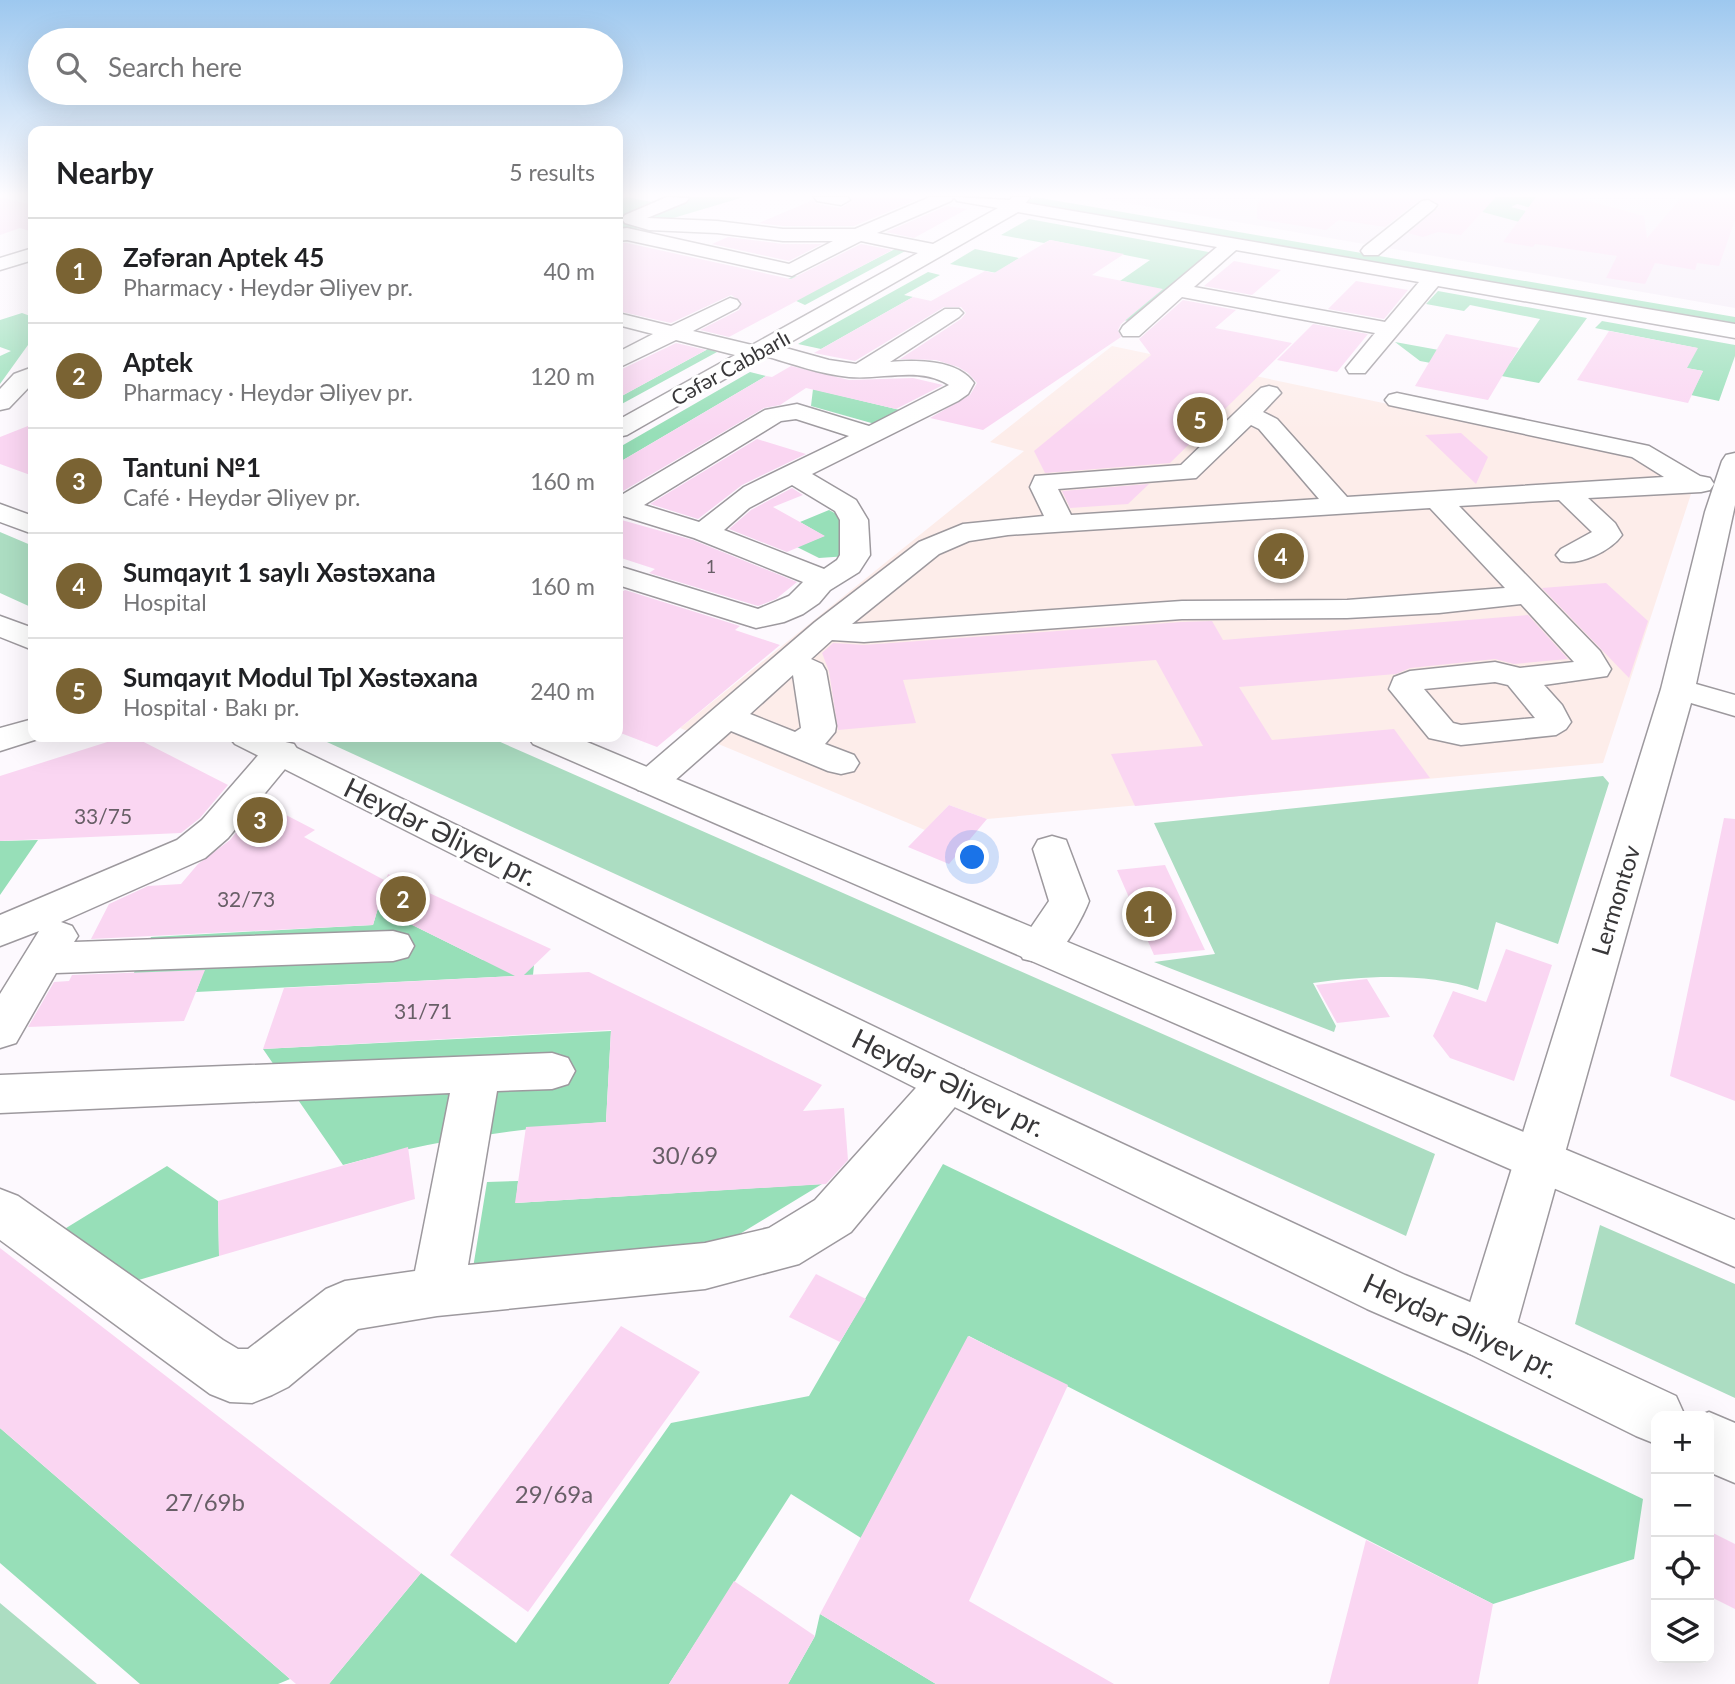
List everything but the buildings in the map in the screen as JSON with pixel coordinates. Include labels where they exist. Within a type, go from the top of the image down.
[{"type":"street","name":"Cəfər Cabbarlı","points":[[623,427],[894,276]]},
{"type":"street","points":[[1131,331],[1195,276]]},
{"type":"street","points":[[1420,276],[1735,331]]},
{"type":"street","points":[[1515,276],[1735,313]]},
{"type":"street","points":[[1357,368],[1434,278]]},
{"type":"street","points":[[1178,290],[1390,329]]},
{"type":"street","points":[[623,359],[730,304]]},
{"type":"street","points":[[860,371],[952,313]]},
{"type":"street","points":[[623,324],[840,369],[933,370],[954,376],[962,383],[960,389],[950,396],[739,502],[704,533]]},
{"type":"street","points":[[0,403],[28,379]]},
{"type":"street","points":[[1062,524],[1043,487],[1044,482],[1187,472],[1269,393]]},
{"type":"street","points":[[1397,400],[1640,451],[1722,492]]},
{"type":"street","points":[[623,506],[774,415],[797,411],[871,435]]},
{"type":"street","points":[[1247,414],[1268,424],[1340,506]]},
{"type":"street","points":[[623,577],[756,619],[777,615],[815,592],[819,584],[849,566],[855,555],[854,520],[846,506],[793,474]]},
{"type":"street","points":[[651,782],[825,629],[929,548],[945,539],[981,530],[1565,491],[1722,492]]},
{"type":"street","points":[[1565,491],[1608,534],[1571,555]]},
{"type":"street","name":"Lermontov","points":[[1487,1335],[1678,689],[1722,492]]},
{"type":"street","points":[[1438,500],[1596,667],[1587,672],[1520,678]]},
{"type":"street","points":[[623,509],[704,533],[809,572],[817,578],[819,584]]},
{"type":"street","points":[[0,512],[28,524]]},
{"type":"street","points":[[825,629],[841,633],[864,633],[1214,608],[1289,611],[1528,594]]},
{"type":"street","points":[[0,625],[28,638]]},
{"type":"street","points":[[789,661],[810,671],[819,726],[818,732],[799,746]]},
{"type":"street","points":[[1678,689],[1735,706]]},
{"type":"street","points":[[725,716],[841,763]]},
{"type":"street","points":[[0,740],[28,731]]},
{"type":"street","points":[[557,742],[1735,1244]]},
{"type":"street","points":[[0,931],[191,849],[215,829],[264,744]]},
{"type":"street","name":"Heydər Əliyev pr.","points":[[264,744],[948,1083],[1386,1292],[1487,1335],[1651,1413]]},
{"type":"street","points":[[1038,948],[1065,912],[1069,901],[1052,849]]},
{"type":"street","points":[[0,1031],[77,900]]},
{"type":"street","points":[[44,957],[393,946]]},
{"type":"street","points":[[0,1094],[552,1072]]},
{"type":"street","points":[[437,1292],[477,1075]]},
{"type":"street","points":[[0,1211],[203,1358],[230,1375],[252,1376],[268,1368],[345,1306],[437,1292],[705,1266],[781,1248],[833,1216],[948,1083]]},
{"type":"street","points":[[1714,1444],[1735,1454]]},
{"type":"shaded area","points":[[1547,276],[1735,276],[1735,308]]},
{"type":"shaded area","points":[[1112,346],[1645,458],[1692,491],[1603,763],[987,819],[949,805],[925,830],[680,728],[1024,451],[990,442]]},
{"type":"green space","points":[[794,276],[829,283],[843,276],[860,276],[805,305],[768,288]]},
{"type":"green space","points":[[922,276],[939,276],[904,295],[913,297],[821,349],[798,344]]},
{"type":"green space","points":[[1006,276],[1064,276],[1134,283],[1120,281],[1128,276],[1187,276],[1133,322],[983,291]]},
{"type":"green space","points":[[1443,276],[1493,276],[1735,317],[1735,326]]},
{"type":"green space","points":[[1438,291],[1587,318],[1539,383],[1420,361],[1395,342],[1510,363],[1540,319],[1470,305],[1464,311],[1426,304]]},
{"type":"green space","points":[[22,313],[28,315],[28,345],[0,384],[0,356],[11,351],[0,347],[0,320]]},
{"type":"green space","points":[[1602,321],[1735,345],[1735,356],[1719,401],[1691,395],[1703,371],[1686,368],[1697,348],[1595,328]]},
{"type":"green space","points":[[708,349],[717,352],[623,403],[623,395]]},
{"type":"green space","points":[[750,372],[766,376],[623,460],[623,445]]},
{"type":"green space","points":[[813,389],[904,411],[882,426],[811,406]]},
{"type":"green space","points":[[829,510],[848,520],[848,556],[819,558],[797,547],[824,536],[800,522]]},
{"type":"green space","points":[[0,532],[28,544],[28,606],[0,593]]},
{"type":"green space","points":[[327,742],[500,742],[1435,1154],[1406,1236]]},
{"type":"green space","points":[[1603,776],[1609,783],[1558,944],[1496,922],[1478,990],[1438,980],[1396,977],[1313,983],[1336,1026],[1334,1032],[1154,962],[1215,954],[1154,823]]},
{"type":"green space","points":[[38,840],[0,895],[0,841]]},
{"type":"green space","points":[[378,908],[483,960],[497,947],[534,965],[533,975],[196,992],[202,976],[131,979],[151,937],[373,925]]},
{"type":"green space","points":[[611,1031],[606,1122],[473,1137],[343,1165],[263,1049]]},
{"type":"green space","points":[[943,1164],[1643,1499],[1634,1559],[1493,1604],[969,1336],[861,1538],[791,1494],[669,1684],[329,1684],[421,1573],[516,1643],[671,1423],[809,1396]]},
{"type":"green space","points":[[167,1166],[218,1201],[219,1256],[122,1285],[45,1241]]},
{"type":"green space","points":[[518,1181],[516,1203],[822,1184],[715,1249],[473,1268],[487,1182]]},
{"type":"green space","points":[[1600,1225],[1735,1284],[1735,1398],[1575,1324]]},
{"type":"green space","points":[[0,1428],[290,1679],[278,1684],[140,1684],[0,1563]]},
{"type":"green space","points":[[0,1603],[97,1684],[0,1684]]},
{"type":"green space","points":[[820,1614],[936,1684],[788,1684],[815,1636]]},
{"type":"place","name":"Sumqayıt Modul Tpl Xəstəxana","points":[[1200,420]]},
{"type":"place","name":"Sumqayıt 1 saylı Xəstəxana","points":[[1281,556]]},
{"type":"place","name":"Tantuni №1","points":[[260,820]]},
{"type":"place","name":"Aptek","points":[[403,899]]},
{"type":"place","name":"Zəfəran Aptek 45","points":[[1149,914]]}]
